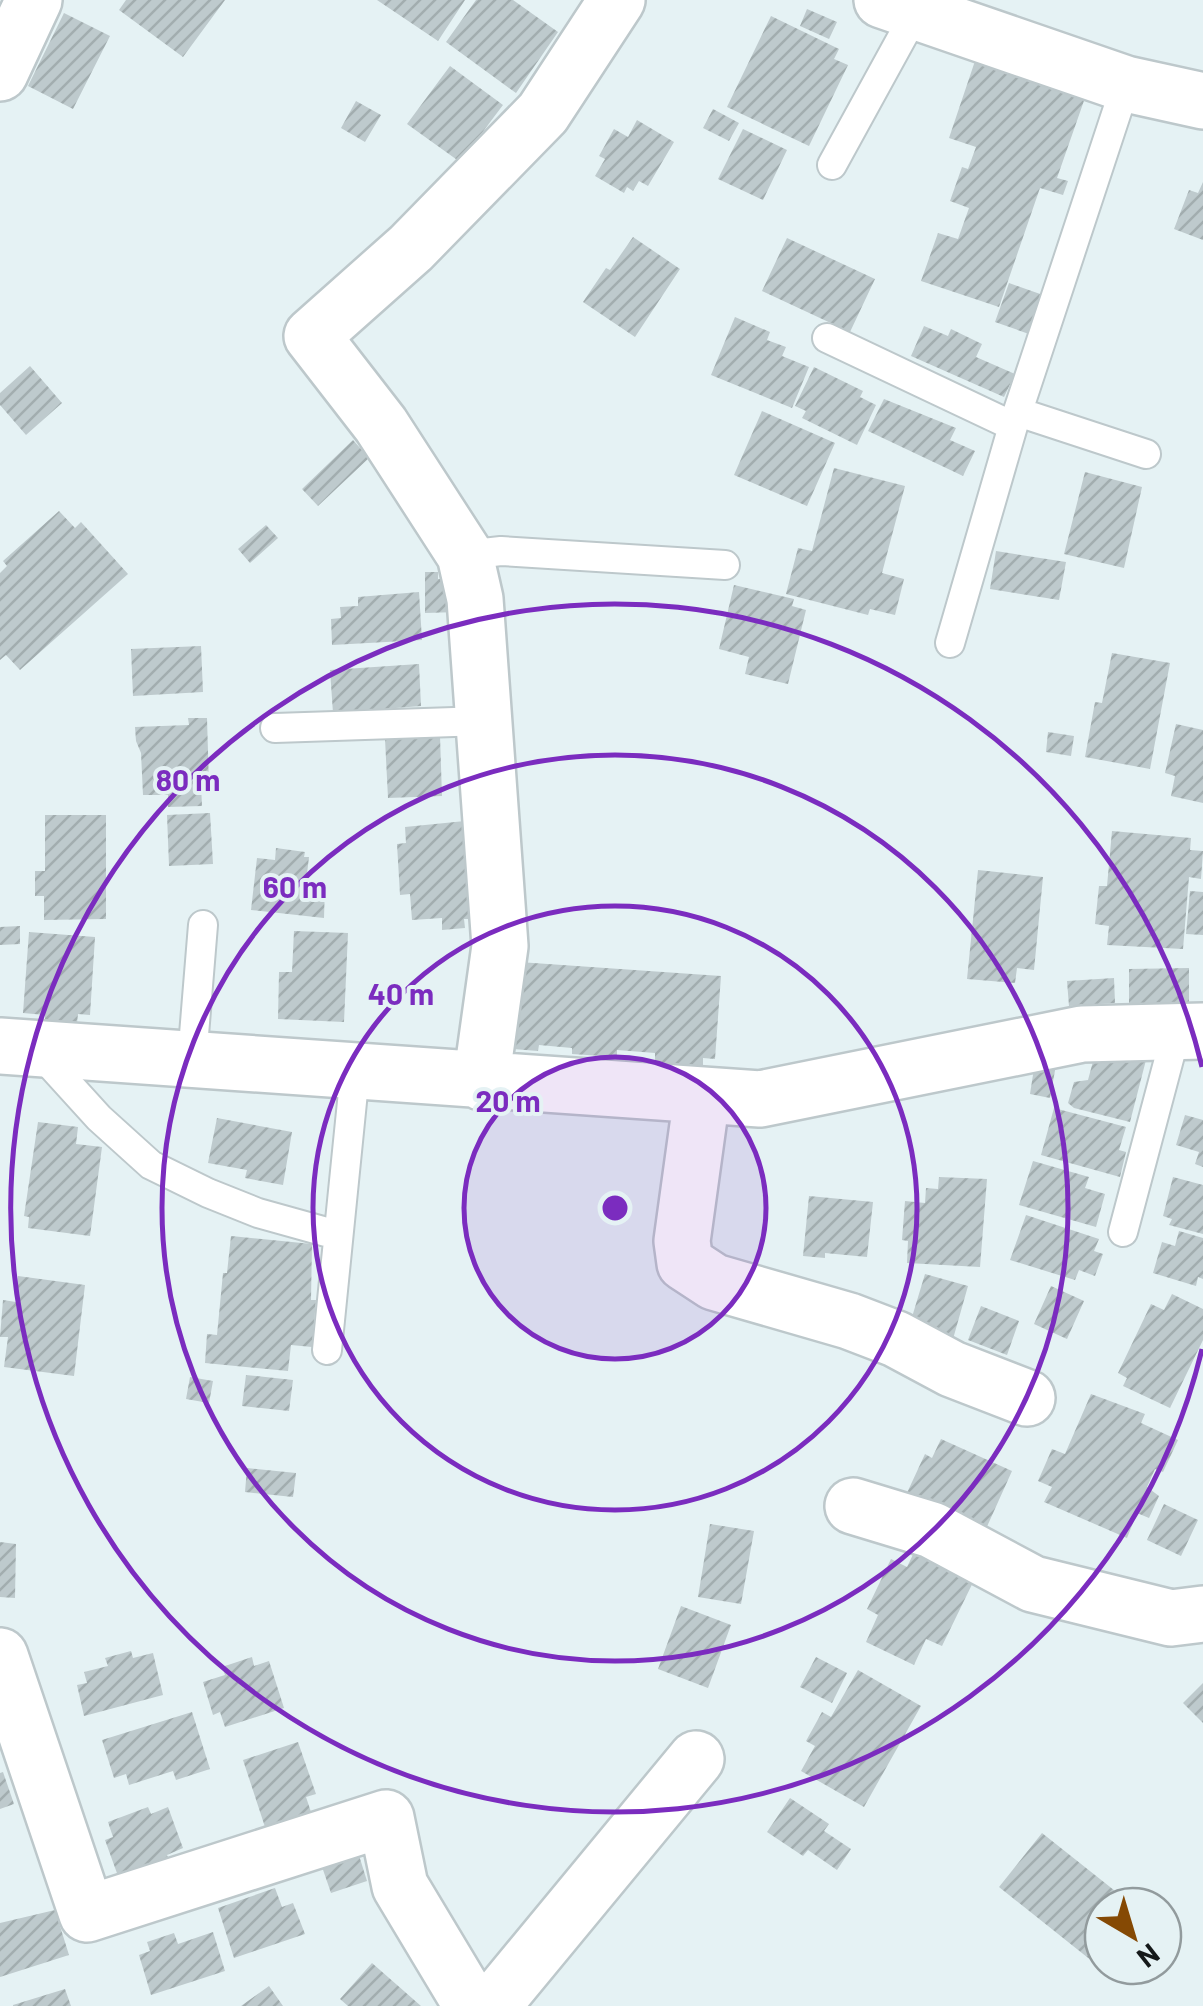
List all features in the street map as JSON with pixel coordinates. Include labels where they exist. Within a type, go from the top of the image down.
[{"type":"street","points":[[481,1082],[500,946],[476,599],[465,555],[382,425],[312,336],[411,248],[542,113],[616,0]]},
{"type":"street","points":[[0,73],[22,6]]},
{"type":"street","points":[[899,6],[1126,84],[1203,101]]},
{"type":"street","points":[[18,1048],[760,1099],[1082,1034],[1190,1030]]},
{"type":"street","points":[[702,1096],[682,1240],[684,1263],[714,1282],[849,1321],[896,1339],[952,1369],[1027,1398]]},
{"type":"street","points":[[853,1506],[932,1530],[1033,1584],[1171,1618],[1203,1614]]},
{"type":"street","points":[[0,1656],[87,1914],[386,1818],[400,1886],[472,2006]]},
{"type":"street","points":[[492,2006],[696,1758]]},
{"type":"lane","points":[[832,165],[899,6]]},
{"type":"lane","points":[[950,643],[1015,419],[1126,84]]},
{"type":"lane","points":[[828,338],[1015,419],[1146,454]]},
{"type":"lane","points":[[465,555],[501,552],[725,565]]},
{"type":"lane","points":[[275,728],[484,721]]},
{"type":"lane","points":[[192,1059],[203,925]]},
{"type":"lane","points":[[1123,1232],[1190,1030]]},
{"type":"lane","points":[[18,1048],[151,1165],[258,1213],[336,1235]]},
{"type":"lane","points":[[328,1350],[336,1235],[355,1072]]},
{"type":"building","points":[[126,0],[225,0],[183,57],[119,10]]},
{"type":"building","points":[[377,0],[465,0],[438,41]]},
{"type":"building","points":[[476,0],[513,0],[558,32],[516,93],[446,42]]},
{"type":"building","points":[[807,9],[837,22],[829,39],[800,26]]},
{"type":"building","points":[[64,13],[110,36],[73,109],[28,86]]},
{"type":"building","points":[[771,16],[839,49],[834,59],[848,65],[809,146],[727,107]]},
{"type":"building","points":[[976,58],[1086,95],[1057,178],[1068,181],[1063,195],[1040,188],[999,307],[921,281],[938,233],[958,239],[969,208],[950,201],[962,167],[968,169],[976,147],[949,138]]},
{"type":"building","points":[[450,66],[503,105],[460,162],[407,124]]},
{"type":"building","points":[[356,101],[381,115],[365,142],[341,128]]},
{"type":"building","points":[[713,109],[739,123],[729,141],[703,128]]},
{"type":"building","points":[[637,120],[674,142],[648,186],[639,181],[633,191],[627,187],[624,193],[595,176],[605,159],[599,156],[614,129],[628,137]]},
{"type":"building","points":[[743,129],[787,150],[763,200],[718,179]]},
{"type":"building","points":[[1203,182],[1203,240],[1174,229],[1189,190],[1198,193]]},
{"type":"building","points":[[633,237],[680,269],[635,337],[583,302]]},
{"type":"building","points":[[787,238],[875,279],[850,332],[762,291]]},
{"type":"building","points":[[1009,283],[1043,295],[1029,334],[995,322]]},
{"type":"building","points":[[735,317],[770,332],[767,340],[786,347],[782,356],[809,367],[792,408],[711,375]]},
{"type":"building","points":[[924,326],[948,336],[951,329],[982,344],[976,357],[1015,374],[1004,397],[911,356]]},
{"type":"building","points":[[30,366],[62,403],[26,435],[0,405],[0,393]]},
{"type":"building","points":[[814,367],[863,391],[860,397],[876,405],[857,445],[802,418],[806,411],[795,406]]},
{"type":"building","points":[[884,399],[956,428],[950,440],[975,451],[963,476],[868,431]]},
{"type":"building","points":[[762,411],[835,443],[807,506],[734,475]]},
{"type":"building","points":[[353,440],[369,458],[318,506],[302,489]]},
{"type":"building","points":[[834,468],[905,486],[882,573],[904,579],[895,615],[870,609],[868,615],[786,594],[798,548],[812,551]]},
{"type":"building","points":[[1085,472],[1142,487],[1124,568],[1064,554]]},
{"type":"building","points":[[59,511],[75,528],[81,522],[128,574],[20,670],[6,655],[0,660],[0,573],[7,566],[3,561]]},
{"type":"building","points":[[266,525],[278,538],[250,563],[238,549]]},
{"type":"building","points":[[996,551],[1066,562],[1059,600],[990,589]]},
{"type":"building","points":[[425,572],[438,572],[438,579],[458,579],[459,612],[425,613]]},
{"type":"building","points":[[734,585],[794,599],[792,606],[806,610],[788,684],[745,674],[749,657],[719,649]]},
{"type":"building","points":[[419,592],[422,640],[332,645],[331,619],[341,618],[340,607],[358,606],[358,597]]},
{"type":"building","points":[[201,646],[203,692],[133,696],[131,649]]},
{"type":"building","points":[[1112,653],[1170,663],[1150,769],[1085,757],[1095,702],[1102,703]]},
{"type":"building","points":[[419,664],[421,706],[333,713],[330,670]]},
{"type":"building","points":[[188,718],[207,718],[209,785],[201,785],[202,806],[168,807],[168,795],[143,795],[135,727],[189,725]]},
{"type":"building","points":[[1176,724],[1203,730],[1203,803],[1171,796],[1175,776],[1165,773]]},
{"type":"building","points":[[1048,732],[1074,736],[1071,756],[1046,752]]},
{"type":"building","points":[[440,736],[442,796],[388,798],[385,739]]},
{"type":"building","points":[[210,813],[213,864],[169,866],[167,815]]},
{"type":"building","points":[[45,815],[106,815],[106,919],[44,920],[44,896],[35,896],[35,871],[45,871]]},
{"type":"building","points":[[465,821],[472,919],[464,919],[465,928],[442,930],[442,918],[412,920],[410,894],[400,895],[397,844],[406,843],[405,827]]},
{"type":"building","points":[[1112,831],[1191,838],[1190,850],[1203,851],[1201,879],[1189,877],[1183,949],[1107,945],[1109,926],[1095,924],[1099,886],[1107,886]]},
{"type":"building","points":[[276,848],[305,852],[304,857],[309,857],[306,882],[325,884],[324,918],[251,910],[257,858],[275,860]]},
{"type":"building","points":[[978,870],[1043,877],[1034,970],[1017,968],[1015,983],[967,979]]},
{"type":"building","points":[[1190,891],[1203,892],[1203,935],[1186,934]]},
{"type":"building","points":[[20,926],[20,944],[0,945],[0,927]]},
{"type":"building","points":[[294,931],[348,933],[344,1022],[278,1019],[279,972],[292,972]]},
{"type":"building","points":[[29,932],[95,937],[90,1015],[78,1014],[77,1023],[45,1021],[45,1015],[23,1013]]},
{"type":"building","points":[[519,962],[721,976],[715,1059],[703,1058],[703,1066],[655,1062],[655,1053],[617,1050],[617,1057],[572,1054],[572,1048],[539,1045],[538,1051],[513,1049]]},
{"type":"building","points":[[1189,968],[1189,1007],[1129,1007],[1129,969]]},
{"type":"building","points":[[1114,978],[1115,1003],[1069,1006],[1067,981]]},
{"type":"building","points":[[1095,1054],[1124,1062],[1127,1055],[1146,1060],[1130,1122],[1074,1108],[1068,1103],[1074,1082],[1088,1080]]},
{"type":"building","points":[[1035,1062],[1056,1065],[1050,1098],[1030,1094]]},
{"type":"building","points":[[1054,1108],[1126,1127],[1119,1150],[1126,1152],[1120,1177],[1041,1155]]},
{"type":"building","points":[[1185,1115],[1203,1120],[1203,1167],[1195,1164],[1199,1152],[1176,1145]]},
{"type":"building","points":[[217,1118],[292,1132],[283,1185],[245,1178],[247,1170],[208,1163]]},
{"type":"building","points":[[38,1122],[78,1127],[76,1144],[102,1147],[90,1236],[28,1228],[29,1217],[24,1216]]},
{"type":"building","points":[[1033,1161],[1089,1177],[1085,1188],[1105,1194],[1096,1227],[1019,1205]]},
{"type":"building","points":[[939,1177],[987,1179],[980,1267],[907,1263],[908,1241],[902,1240],[905,1201],[925,1203],[926,1188],[938,1189]]},
{"type":"building","points":[[1173,1177],[1203,1185],[1203,1234],[1169,1225],[1172,1219],[1163,1216]]},
{"type":"building","points":[[809,1196],[873,1202],[867,1257],[825,1253],[825,1258],[803,1256]]},
{"type":"building","points":[[1026,1215],[1099,1239],[1094,1251],[1103,1254],[1095,1276],[1079,1270],[1075,1280],[1010,1260]]},
{"type":"building","points":[[1179,1231],[1203,1238],[1203,1279],[1198,1277],[1196,1286],[1153,1273],[1162,1242],[1175,1246]]},
{"type":"building","points":[[231,1236],[312,1244],[311,1300],[316,1300],[312,1347],[291,1345],[288,1371],[205,1363],[207,1334],[217,1335]]},
{"type":"building","points":[[925,1274],[968,1286],[953,1339],[909,1327]]},
{"type":"building","points":[[18,1276],[85,1285],[74,1376],[4,1367],[8,1337],[0,1337],[3,1300],[16,1302]]},
{"type":"building","points":[[1051,1286],[1084,1301],[1067,1339],[1034,1324]]},
{"type":"building","points":[[1172,1294],[1203,1309],[1203,1340],[1170,1408],[1123,1386],[1127,1378],[1118,1373],[1151,1304],[1164,1310]]},
{"type":"building","points":[[981,1306],[1019,1321],[1007,1355],[968,1340]]},
{"type":"building","points":[[246,1375],[293,1380],[289,1411],[242,1406]]},
{"type":"building","points":[[190,1377],[213,1381],[209,1403],[186,1399]]},
{"type":"building","points":[[1091,1394],[1145,1414],[1141,1423],[1178,1440],[1163,1472],[1155,1469],[1147,1487],[1159,1496],[1149,1518],[1137,1513],[1127,1538],[1044,1502],[1052,1487],[1038,1481],[1052,1449],[1065,1454]]},
{"type":"building","points":[[941,1439],[1012,1471],[985,1531],[906,1495],[925,1454],[932,1458]]},
{"type":"building","points":[[247,1468],[296,1473],[293,1497],[245,1492]]},
{"type":"building","points":[[1164,1504],[1198,1520],[1181,1556],[1147,1540]]},
{"type":"building","points":[[710,1524],[754,1531],[741,1604],[698,1597]]},
{"type":"building","points":[[920,1540],[980,1568],[942,1646],[926,1639],[914,1665],[866,1642],[878,1615],[867,1609],[891,1559],[907,1567]]},
{"type":"building","points":[[0,1542],[16,1544],[15,1598],[0,1597]]},
{"type":"building","points":[[681,1606],[731,1625],[708,1688],[658,1669]]},
{"type":"building","points":[[131,1651],[133,1658],[153,1653],[163,1695],[84,1716],[77,1685],[87,1683],[84,1672],[108,1666],[105,1658]]},
{"type":"building","points":[[252,1657],[254,1666],[269,1661],[284,1708],[225,1727],[220,1712],[213,1715],[203,1682],[225,1675],[222,1667]]},
{"type":"building","points":[[816,1657],[847,1673],[832,1703],[800,1687]]},
{"type":"building","points":[[858,1670],[921,1706],[864,1807],[801,1771],[815,1746],[806,1741],[822,1712],[831,1717]]},
{"type":"building","points":[[1203,1683],[1203,1723],[1183,1703]]},
{"type":"building","points":[[192,1712],[210,1769],[176,1780],[173,1771],[129,1785],[126,1774],[114,1778],[102,1740]]},
{"type":"building","points":[[298,1742],[316,1794],[306,1797],[311,1812],[265,1827],[243,1760]]},
{"type":"building","points":[[3,1772],[14,1804],[0,1809],[0,1773]]},
{"type":"building","points":[[790,1798],[829,1824],[824,1831],[851,1849],[837,1870],[808,1850],[803,1856],[767,1832]]},
{"type":"building","points":[[148,1807],[151,1814],[168,1807],[183,1848],[167,1855],[171,1865],[154,1872],[151,1864],[118,1876],[105,1840],[113,1837],[108,1822]]},
{"type":"building","points":[[1042,1833],[1109,1886],[1083,1886],[1083,1954],[999,1887]]},
{"type":"building","points":[[357,1849],[367,1881],[331,1893],[320,1861]]},
{"type":"building","points":[[275,1888],[282,1907],[293,1903],[305,1934],[234,1958],[218,1908]]},
{"type":"building","points":[[55,1910],[69,1955],[0,1977],[0,1923]]},
{"type":"building","points":[[213,1932],[225,1971],[151,1995],[139,1955],[150,1951],[147,1942],[174,1933],[178,1944]]},
{"type":"building","points":[[372,1963],[421,2006],[348,2006],[340,1999]]},
{"type":"building","points":[[269,1986],[283,2006],[241,2006]]},
{"type":"building","points":[[65,1989],[71,2006],[13,2006],[13,2005]]}]
